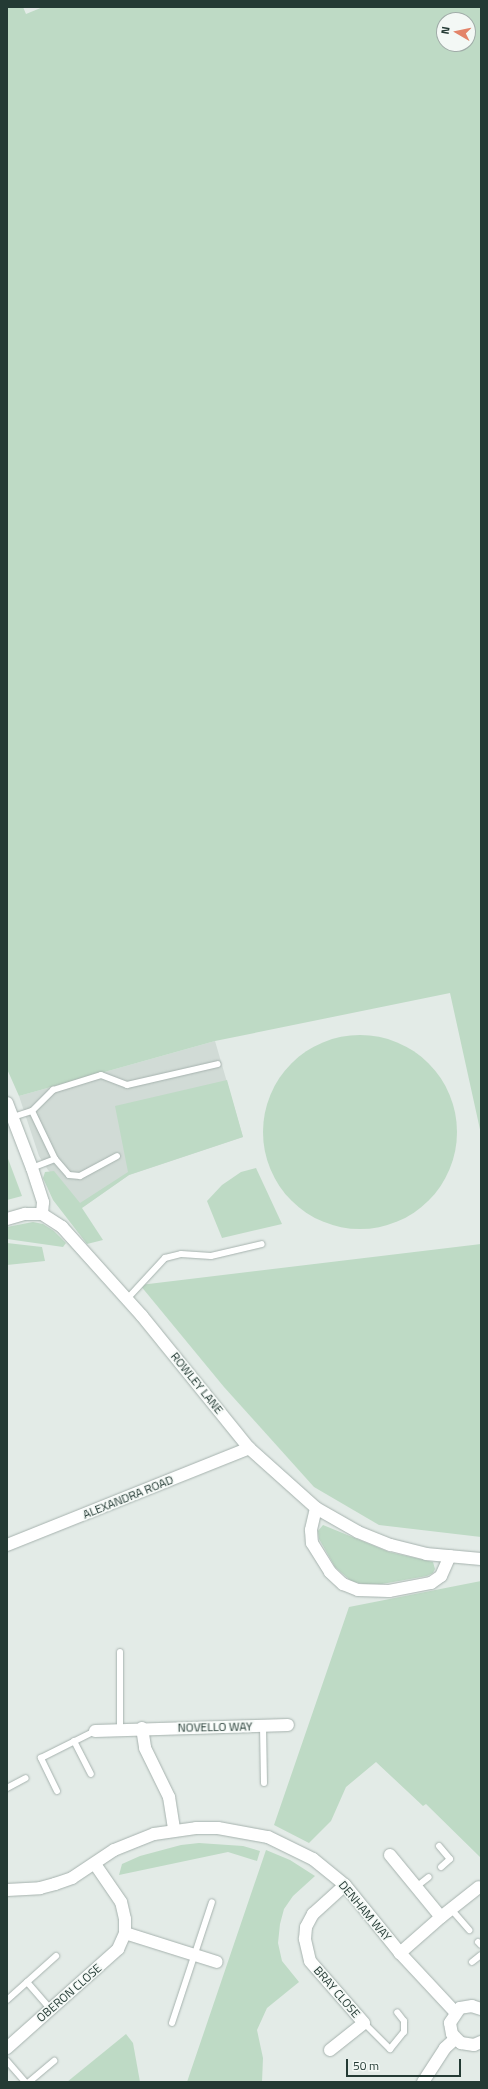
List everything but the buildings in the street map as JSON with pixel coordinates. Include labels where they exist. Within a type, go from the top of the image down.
[{"type":"street","points":[[7,1103],[32,1168],[43,1202],[42,1214],[25,1214],[7,1219]]},
{"type":"street","name":"ROWLEY LANE","points":[[42,1214],[62,1227],[127,1299],[249,1448],[316,1508],[358,1532],[391,1546],[450,1556],[481,1559]]},
{"type":"street","name":"ALEXANDRA ROAD","points":[[7,1545],[249,1448]]},
{"type":"street","points":[[316,1508],[311,1530],[312,1543],[330,1572],[343,1584],[358,1590],[389,1591],[431,1583],[441,1576],[450,1556]]},
{"type":"street","name":"NOVELLO WAY","points":[[95,1731],[120,1728],[288,1725]]},
{"type":"street","points":[[142,1728],[145,1748],[169,1797],[174,1830]]},
{"type":"street","name":"DENHAM WAY","points":[[7,1890],[40,1888],[72,1878],[132,1842],[174,1830],[218,1828],[268,1837],[312,1859],[345,1885],[400,1953],[455,2012]]},
{"type":"street","points":[[390,1855],[441,1917]]},
{"type":"street","name":"OBERON CLOSE","points":[[7,2048],[110,1958],[118,1949],[125,1933],[125,1919],[121,1902],[95,1864]]},
{"type":"street","name":"BRAY CLOSE","points":[[330,2050],[364,2023],[310,1961],[306,1950],[306,1927],[313,1914],[345,1885]]},
{"type":"street","points":[[400,1953],[478,1886]]},
{"type":"street","points":[[125,1933],[217,1962]]},
{"type":"street","points":[[481,2009],[465,2006],[455,2012],[450,2029],[455,2039],[467,2045],[481,2042]]},
{"type":"street","points":[[423,2082],[445,2048],[455,2039]]},
{"type":"lane","points":[[13,1117],[32,1111],[53,1090],[101,1075],[127,1084],[218,1064]]},
{"type":"lane","points":[[32,1111],[55,1159],[70,1175],[80,1176],[117,1156]]},
{"type":"lane","points":[[32,1168],[55,1159]]},
{"type":"lane","points":[[127,1299],[165,1258],[181,1254],[211,1256],[262,1244]]},
{"type":"lane","points":[[120,1652],[120,1728]]},
{"type":"lane","points":[[263,1726],[264,1783]]},
{"type":"lane","points":[[57,1790],[41,1758],[95,1731]]},
{"type":"lane","points":[[74,1741],[91,1774]]},
{"type":"lane","points":[[7,1788],[26,1778]]},
{"type":"lane","points":[[439,1846],[450,1859],[441,1867]]},
{"type":"lane","points":[[416,1887],[429,1877]]},
{"type":"lane","points":[[172,2023],[212,1902]]},
{"type":"lane","points":[[451,1909],[469,1930]]},
{"type":"lane","points":[[472,1962],[481,1955]]},
{"type":"lane","points":[[7,2000],[56,1956]]},
{"type":"lane","points":[[27,1982],[50,2010]]},
{"type":"lane","points":[[364,2023],[390,2049],[404,2032],[404,2021],[397,2012]]},
{"type":"lane","points":[[7,2061],[25,2082]]},
{"type":"lane","points":[[29,2082],[54,2061]]},
{"type":"shaded area","points":[[215,1041],[243,1137],[129,1175],[83,1207],[48,1170],[39,1156],[19,1096]]},
{"type":"green space","points":[[7,7],[23,7],[26,14],[43,7],[481,7],[481,1134],[450,993],[215,1041],[19,1096],[7,1069]]},
{"type":"green space","points":[[360,1035],[379,1037],[397,1042],[414,1051],[429,1063],[441,1078],[450,1095],[455,1113],[457,1132],[455,1151],[450,1169],[441,1186],[429,1201],[414,1213],[397,1222],[379,1227],[360,1229],[341,1227],[323,1222],[306,1213],[291,1201],[279,1186],[270,1169],[265,1151],[263,1132],[265,1113],[270,1095],[279,1078],[291,1063],[306,1051],[323,1042],[341,1037]]},
{"type":"green space","points":[[227,1080],[243,1137],[129,1175],[82,1208],[103,1240],[87,1244],[53,1200],[43,1178],[45,1172],[54,1171],[80,1203],[128,1172],[115,1106]]},
{"type":"green space","points":[[7,1156],[22,1196],[7,1200]]},
{"type":"green space","points":[[256,1168],[282,1224],[222,1238],[207,1201],[222,1185],[241,1172]]},
{"type":"green space","points":[[33,1222],[43,1224],[54,1231],[66,1243],[63,1247],[7,1239],[7,1227]]},
{"type":"green space","points":[[7,1243],[42,1247],[45,1261],[7,1265]]},
{"type":"green space","points":[[481,1244],[481,1537],[379,1525],[314,1487],[224,1387],[140,1285]]},
{"type":"green space","points":[[323,1525],[389,1552],[433,1562],[435,1569],[433,1573],[427,1576],[382,1584],[363,1584],[351,1581],[335,1567],[319,1539],[318,1531]]},
{"type":"green space","points":[[481,1581],[481,1858],[426,1804],[423,1806],[376,1762],[346,1787],[331,1821],[309,1843],[274,1825],[349,1607]]},
{"type":"green space","points":[[199,1843],[243,1846],[260,1851],[257,1861],[228,1852],[119,1875],[122,1864],[140,1856],[181,1845]]},
{"type":"green space","points":[[266,1850],[290,1860],[315,1876],[293,1896],[284,1909],[280,1924],[278,1943],[282,1961],[299,1982],[267,2008],[257,2030],[263,2058],[262,2082],[187,2082]]},
{"type":"green space","points":[[126,2034],[133,2043],[140,2082],[67,2082]]}]
